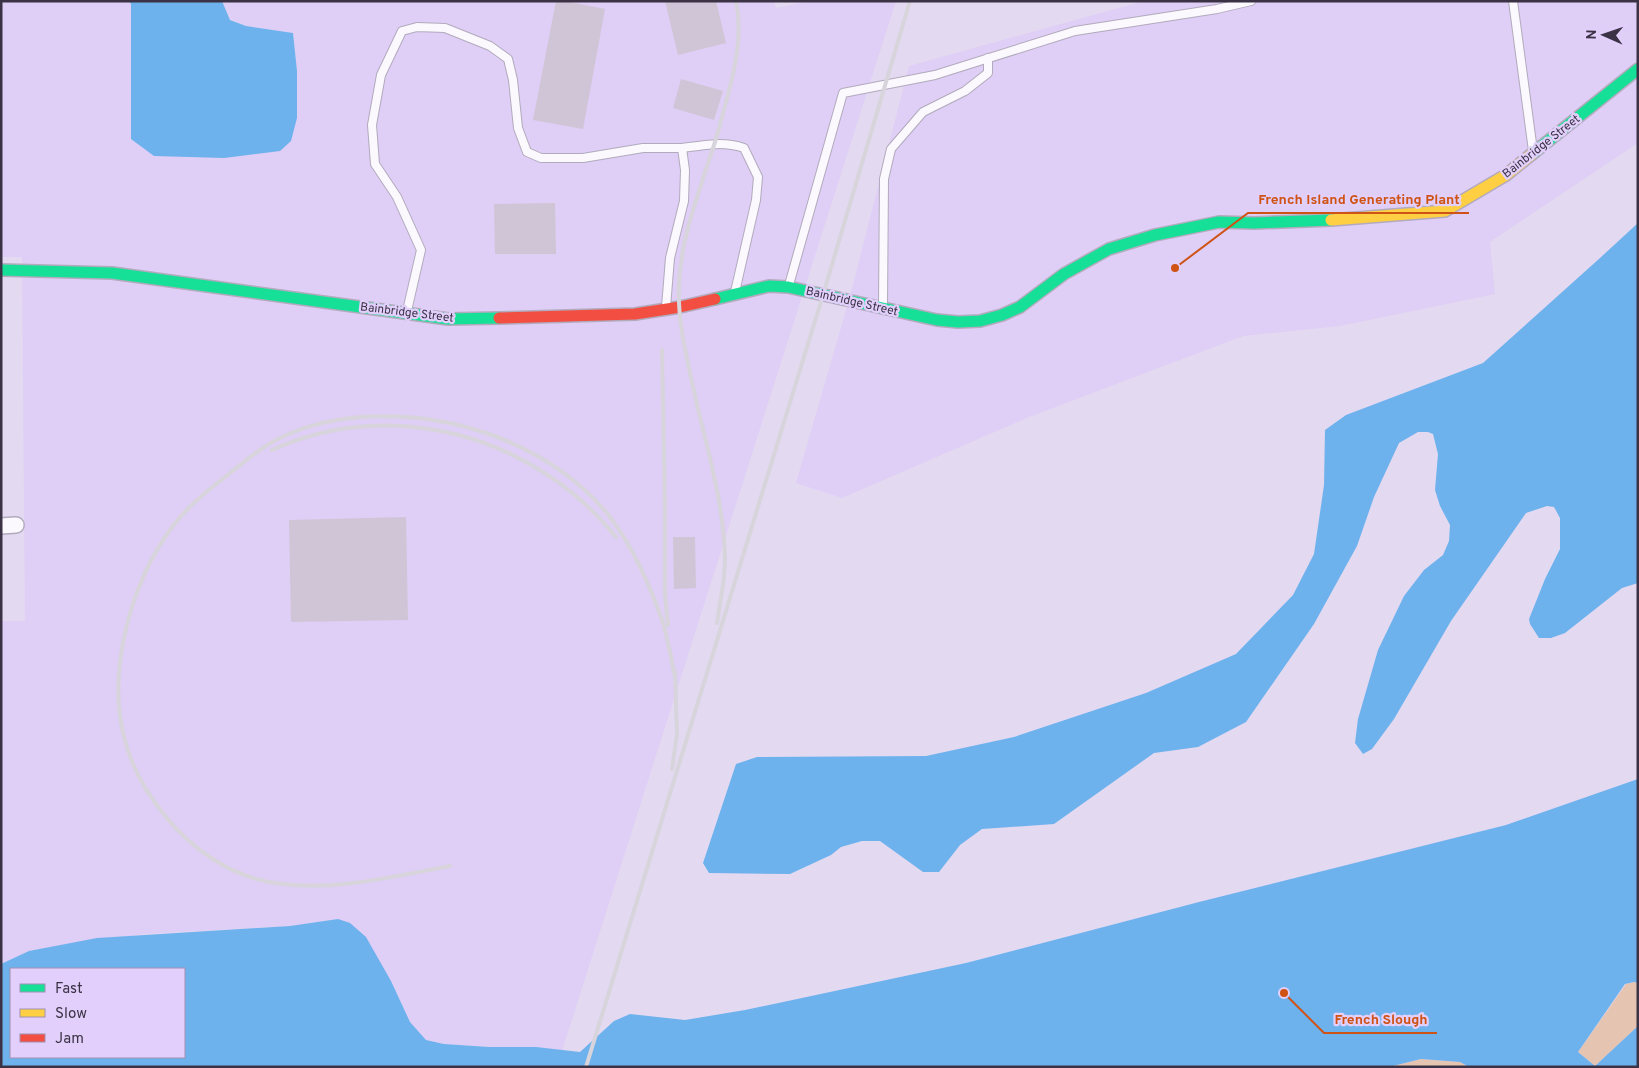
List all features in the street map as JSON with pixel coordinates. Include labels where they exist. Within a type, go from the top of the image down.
[{"type":"street","name":"Bainbridge Street","points":[[1,270],[112,273],[448,319],[635,314],[666,310],[769,286],[788,287],[938,320],[958,322],[980,320],[1002,315],[1020,307],[1064,274],[1109,249],[1155,235],[1219,222],[1254,223],[1347,219],[1445,211],[1506,175],[1638,69]]},
{"type":"lane","points":[[788,287],[843,93],[935,75],[1075,32],[1217,9],[1251,1]]},
{"type":"lane","points":[[1513,1],[1534,153]]},
{"type":"lane","points":[[406,313],[421,250],[397,197],[376,164],[372,125],[381,75],[402,31],[417,28],[444,28],[490,46],[508,59],[513,80],[518,128],[526,152],[541,158],[583,158],[643,148],[682,148],[715,144],[730,144],[744,148],[758,177],[756,200],[734,295]]},
{"type":"lane","points":[[883,308],[884,179],[892,149],[923,112],[965,91],[988,73],[988,58]]},
{"type":"lane","points":[[666,310],[670,258],[684,201],[685,170],[682,148]]},
{"type":"shaded area","points":[[1,1],[129,1],[297,118],[297,71],[293,33],[246,26],[230,19],[222,1],[774,1],[776,8],[810,1],[896,1],[562,1051],[536,1047],[489,1047],[444,1044],[426,1040],[410,1022],[391,981],[338,919],[290,926],[144,934],[29,951],[1,964],[1,621],[25,621],[22,257],[1,257]]},
{"type":"shaded area","points":[[1144,1],[1638,1],[1638,143],[1490,242],[1495,294],[1340,326],[1243,336],[1029,417],[842,498],[796,483],[849,300],[909,66]]},
{"type":"shaded area","points":[[1638,983],[1638,1026],[1595,1066],[1578,1052],[1626,984]]},
{"type":"shaded area","points":[[1421,1059],[1460,1062],[1469,1067],[1389,1067]]},
{"type":"water","points":[[129,1],[222,1],[230,20],[246,26],[293,33],[297,71],[297,118],[291,141],[280,151],[224,158],[154,156],[131,139],[131,4]]},
{"type":"water","points":[[1638,223],[1638,583],[1622,588],[1565,633],[1551,638],[1539,638],[1529,619],[1545,579],[1560,549],[1560,518],[1554,507],[1547,506],[1526,513],[1451,621],[1394,719],[1372,749],[1363,754],[1355,743],[1358,719],[1378,650],[1404,596],[1424,570],[1443,555],[1449,541],[1450,525],[1440,506],[1435,490],[1438,454],[1433,434],[1418,432],[1399,443],[1374,497],[1357,546],[1314,624],[1246,722],[1198,747],[1154,753],[1054,824],[982,829],[960,845],[939,872],[923,872],[880,841],[862,841],[841,847],[831,855],[790,874],[709,873],[703,863],[736,764],[757,757],[926,756],[1014,737],[1146,693],[1236,654],[1293,595],[1314,554],[1324,485],[1325,430],[1346,415],[1483,363]]},
{"type":"water","points":[[1638,779],[1638,983],[1625,984],[1578,1052],[1595,1066],[1638,1026],[1638,1067],[1469,1067],[1460,1062],[1421,1059],[1389,1067],[1,1067],[1,964],[29,951],[97,938],[290,926],[338,919],[350,923],[366,937],[391,981],[410,1022],[426,1040],[444,1044],[489,1047],[536,1047],[580,1052],[614,1021],[630,1014],[685,1020],[745,1010],[966,963],[1506,825]]},
{"type":"building","points":[[556,1],[605,9],[583,129],[533,120]]},
{"type":"building","points":[[665,1],[716,1],[726,43],[678,55]]},
{"type":"building","points":[[681,79],[723,91],[714,120],[673,108]]},
{"type":"building","points":[[555,203],[556,254],[495,254],[494,204]]},
{"type":"building","points":[[406,517],[408,620],[291,622],[289,520]]},
{"type":"building","points":[[673,537],[695,537],[696,588],[674,589]]},
{"type":"railway","points":[[717,623],[725,567],[722,519],[715,479],[684,342],[679,284],[686,236],[718,131],[735,65],[739,26],[736,1]]},
{"type":"railway","points":[[586,1067],[823,295],[910,1]]},
{"type":"railway","points":[[662,350],[665,594],[668,625]]},
{"type":"railway","points":[[450,866],[383,879],[337,885],[314,886],[269,882],[239,873],[199,850],[176,829],[152,799],[135,769],[124,737],[120,711],[121,655],[134,600],[157,549],[178,519],[206,492],[255,454],[282,437],[331,421],[357,417],[410,417],[462,426],[504,440],[539,457],[572,479],[601,506],[621,532],[635,556],[652,594],[668,641],[675,677]]},
{"type":"railway","points":[[272,450],[318,434],[365,426],[412,427],[459,435],[503,451],[545,473],[583,502],[616,537]]},
{"type":"railway","points":[[672,769],[677,734],[675,672]]},
{"type":"traffic: fast","points":[[1532,154],[1638,69]]},
{"type":"traffic: fast","points":[[715,299],[769,286],[788,287],[937,320],[958,322],[980,321],[1002,315],[1020,307],[1064,274],[1109,249],[1155,235],[1219,222],[1254,223],[1331,220]]},
{"type":"traffic: fast","points":[[1,270],[112,273],[448,319],[499,318]]},
{"type":"traffic: slow","points":[[1331,220],[1445,211],[1506,175],[1532,154]]},
{"type":"traffic: jam","points":[[499,318],[635,314],[715,299]]},
{"type":"place","name":"French Island Generating Plant","points":[[1175,268]]},
{"type":"place","name":"French Slough","points":[[1284,993]]}]
